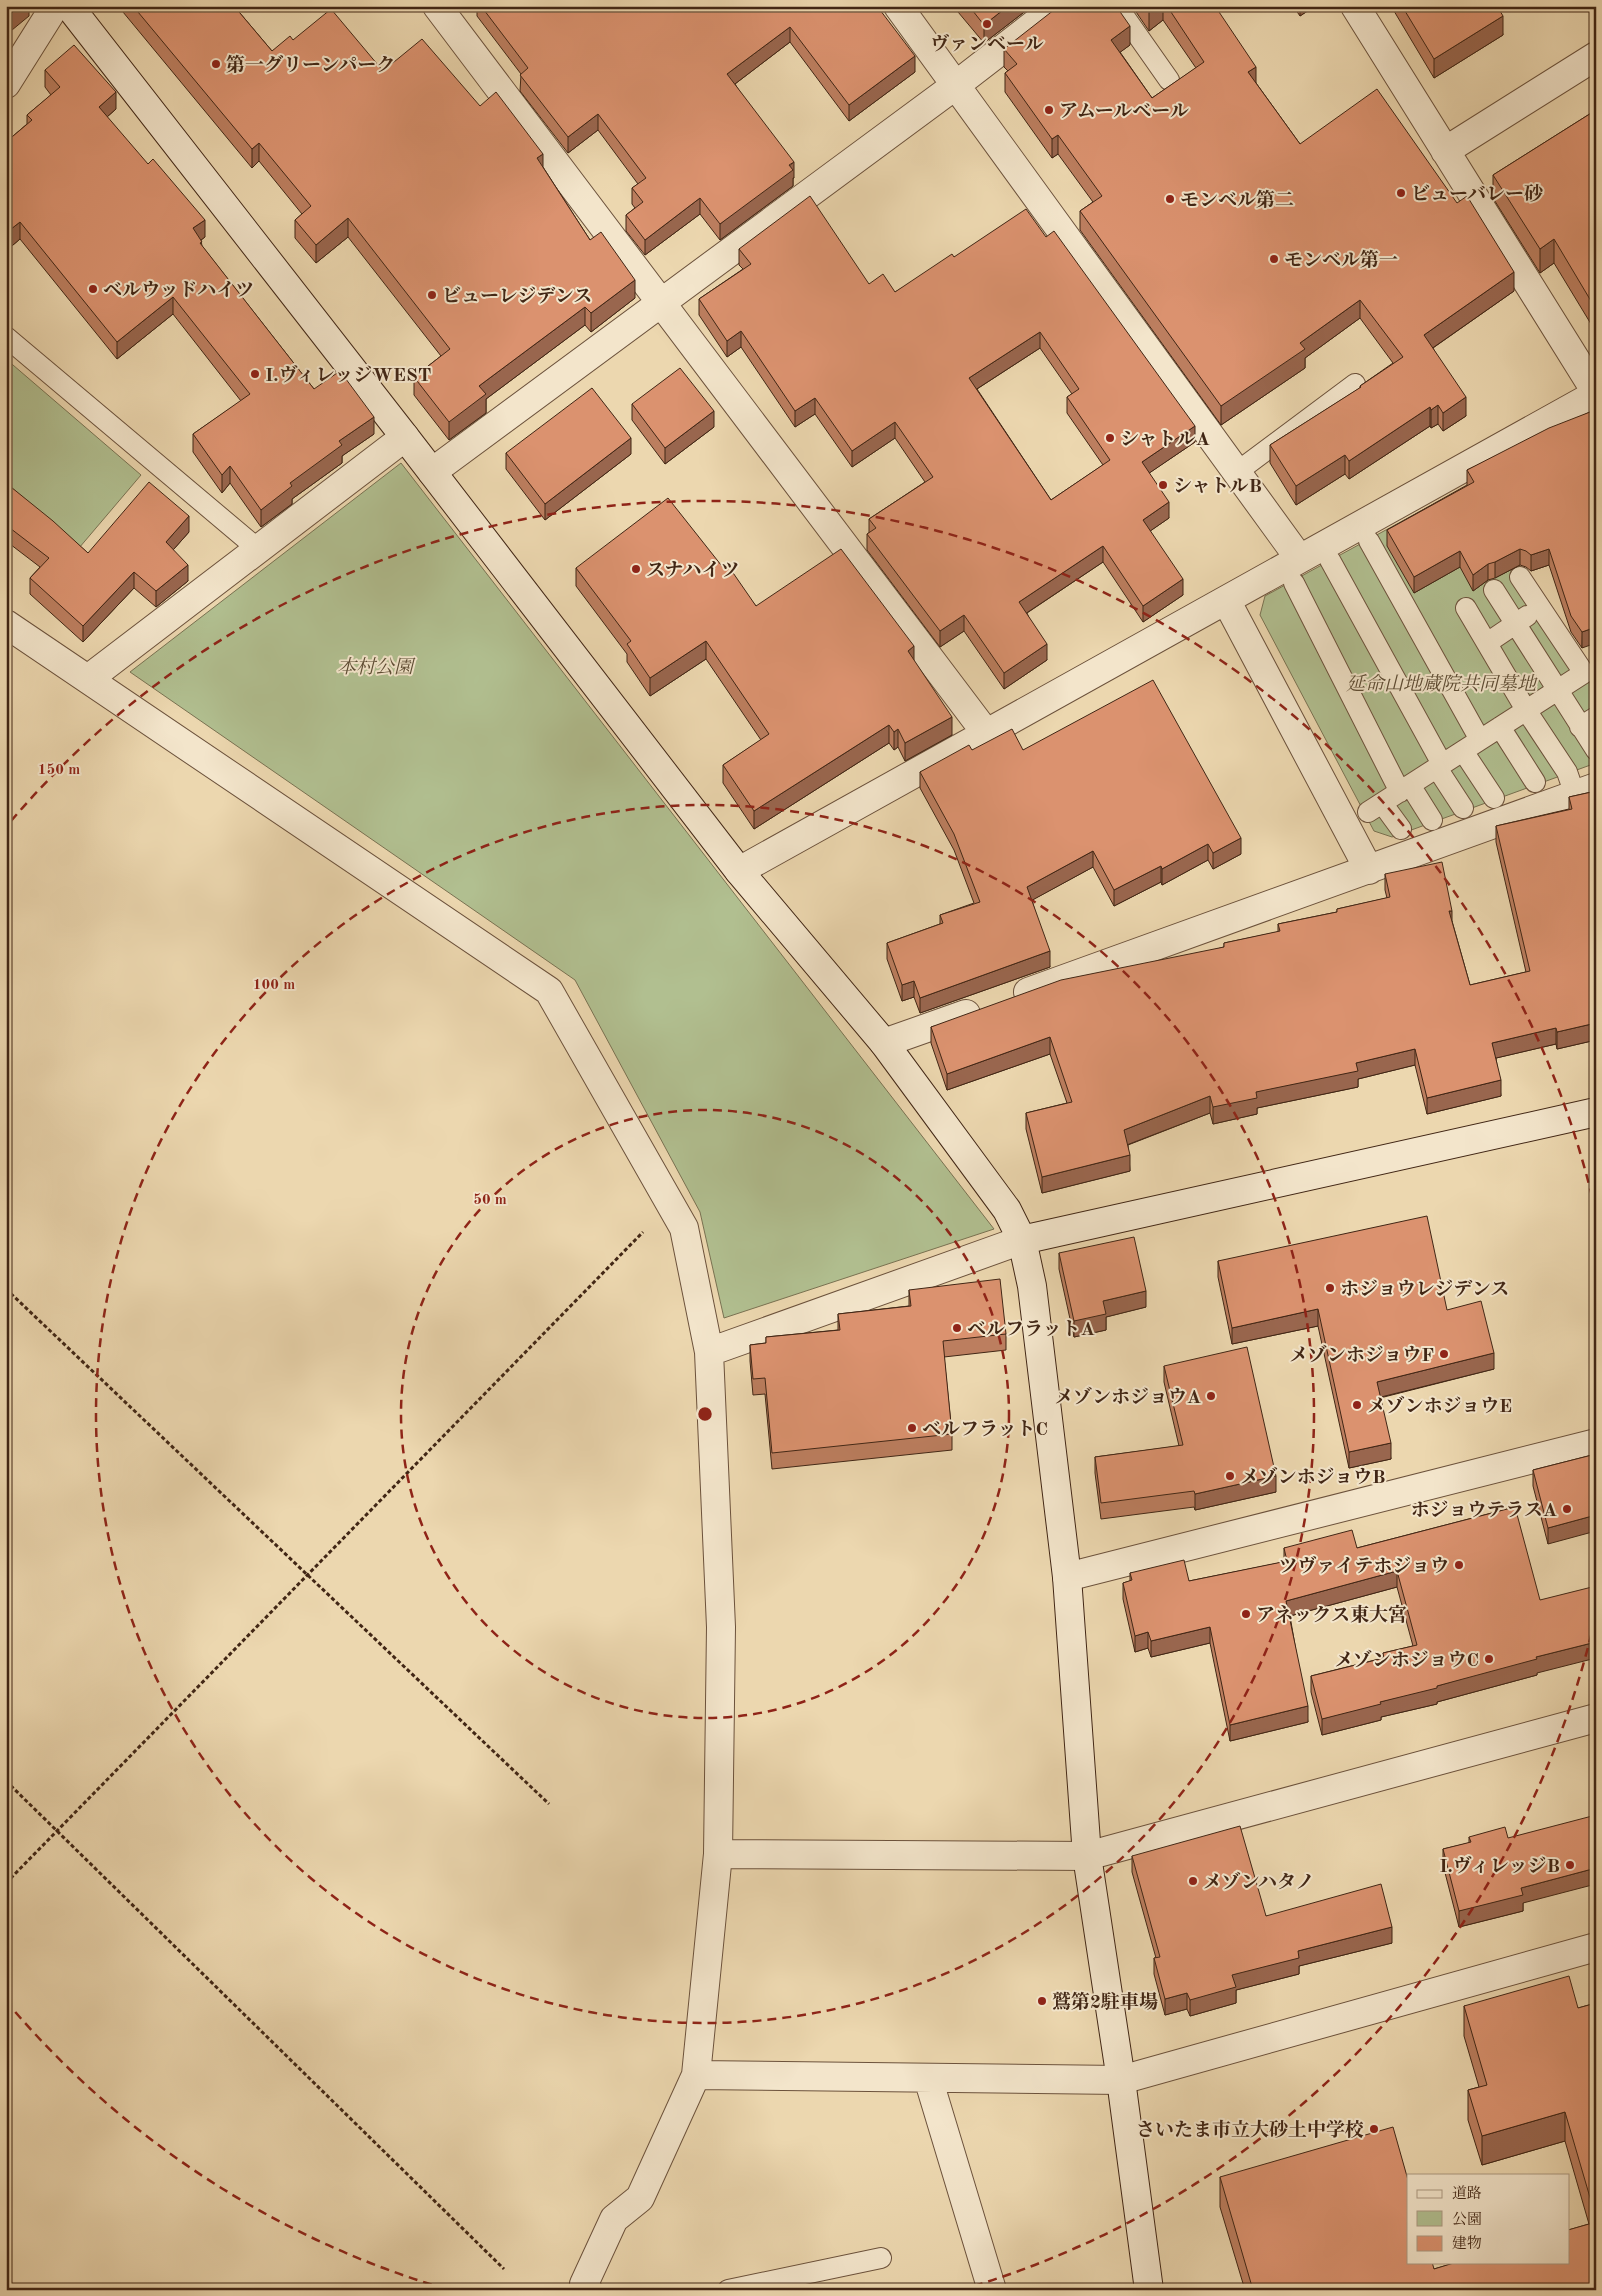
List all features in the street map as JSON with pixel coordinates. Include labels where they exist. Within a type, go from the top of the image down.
[{"type":"street","points":[[6,84],[55,6]]},
{"type":"street","points":[[69,6],[406,437],[739,871],[884,1043],[1007,1210],[1022,1240],[1032,1286],[1067,1577],[1087,1856],[1121,2080],[1146,2289]]},
{"type":"street","points":[[437,6],[986,733]]},
{"type":"street","points":[[898,6],[1237,472],[1297,571]]},
{"type":"street","points":[[432,472],[956,85],[1058,6]]},
{"type":"street","points":[[739,871],[1226,600],[1297,571],[1596,393],[1355,6]]},
{"type":"street","points":[[1445,151],[1596,56]]},
{"type":"street","points":[[88,679],[406,437]]},
{"type":"street","points":[[1226,600],[1368,870]]},
{"type":"street","points":[[6,624],[549,991],[684,1228],[709,1352],[721,1627],[718,1854],[696,2075],[640,2198],[614,2219],[584,2284],[588,2290]]},
{"type":"street","points":[[884,1043],[1585,791]]},
{"type":"street","points":[[709,1352],[1022,1240],[1596,1112]]},
{"type":"street","points":[[1067,1577],[1596,1442]]},
{"type":"street","points":[[718,1854],[1087,1856],[1596,1718]]},
{"type":"street","points":[[696,2075],[1121,2080],[1596,1947]]},
{"type":"street","points":[[928,2078],[992,2290]]},
{"type":"lane","points":[[1117,6],[1169,80]]},
{"type":"lane","points":[[6,337],[258,549]]},
{"type":"lane","points":[[1237,472],[1355,384]]},
{"type":"lane","points":[[1369,541],[1480,740]]},
{"type":"lane","points":[[1330,560],[1463,808]]},
{"type":"lane","points":[[1297,571],[1405,789],[1432,820]]},
{"type":"lane","points":[[1401,828],[1375,808],[1584,673],[1520,577]]},
{"type":"lane","points":[[1494,590],[1556,691],[1588,722],[1594,745]]},
{"type":"lane","points":[[1466,608],[1526,710],[1567,772],[1585,791]]},
{"type":"lane","points":[[1487,643],[1540,608]]},
{"type":"lane","points":[[1500,727],[1536,782]]},
{"type":"lane","points":[[1463,751],[1494,798]]},
{"type":"lane","points":[[728,2290],[881,2258]]},
{"type":"path","points":[[6,1883],[643,1232]]},
{"type":"path","points":[[6,1289],[549,1804]]},
{"type":"path","points":[[6,1781],[504,2269]]},
{"type":"green space","points":[[6,359],[141,475],[79,548],[6,485]]},
{"type":"green space","name":"本村公園","points":[[401,463],[994,1229],[724,1318],[700,1212],[575,980],[130,672]]},
{"type":"green space","name":"延命山地蔵院共同墓地","points":[[1459,490],[1488,535],[1517,571],[1584,663],[1596,695],[1596,763],[1392,837],[1374,831],[1260,615],[1265,596]]},
{"type":"building","points":[[6,6],[15,6],[6,13]]},
{"type":"building","points":[[133,6],[234,6],[272,51],[290,36],[293,40],[331,9],[383,71],[422,39],[480,106],[496,92],[543,154],[537,158],[590,240],[601,232],[635,280],[591,313],[585,307],[479,386],[486,394],[449,422],[414,377],[450,349],[348,218],[316,245],[295,220],[311,206],[259,143],[252,149]]},
{"type":"building","points":[[481,6],[866,6],[869,10],[873,6],[877,6],[915,56],[849,105],[790,27],[727,74],[794,162],[789,165],[793,170],[720,224],[700,198],[645,240],[626,215],[643,202],[632,188],[646,178],[598,114],[568,137],[520,75],[528,68]]},
{"type":"building","points":[[969,6],[1008,6],[984,25]]},
{"type":"building","points":[[1059,6],[1116,6],[1130,26],[1111,40],[1152,98],[1204,62],[1167,6],[1215,6],[1256,67],[1248,72],[1300,144],[1377,89],[1457,203],[1467,196],[1514,272],[1424,335],[1466,397],[1443,413],[1438,405],[1431,410],[1430,407],[1349,461],[1345,455],[1296,486],[1270,445],[1361,387],[1403,357],[1360,300],[1300,343],[1305,349],[1221,406],[1080,211],[1102,196],[1058,135],[1052,139],[1005,73],[1017,64],[1004,49]]},
{"type":"building","points":[[1145,6],[1156,6],[1149,12]]},
{"type":"building","points":[[1402,6],[1497,6],[1503,16],[1434,59]]},
{"type":"building","points":[[74,45],[116,92],[99,107],[148,164],[153,159],[205,220],[193,228],[202,242],[200,243],[314,389],[340,371],[374,417],[339,441],[342,445],[290,483],[292,486],[261,510],[230,466],[222,475],[193,434],[250,394],[173,297],[117,342],[20,222],[6,233],[6,175],[12,168],[6,162],[6,142],[32,120],[27,115],[60,87],[45,70]]},
{"type":"building","points":[[1596,110],[1596,298],[1591,301],[1554,239],[1540,249],[1493,175]]},
{"type":"building","points":[[810,196],[869,284],[883,274],[895,292],[952,254],[954,257],[1026,209],[1046,237],[1054,231],[1195,426],[1142,462],[1169,502],[1143,520],[1183,579],[1143,606],[1103,546],[1019,602],[1047,644],[1004,673],[964,615],[940,631],[867,534],[876,528],[869,519],[933,477],[895,422],[852,451],[815,398],[795,411],[741,331],[727,341],[699,299],[751,264],[739,249]],"holes":[[[1040,332],[1079,389],[1067,397],[1110,460],[1051,500],[969,378]]]},
{"type":"building","points":[[680,368],[714,411],[665,448],[632,404]]},
{"type":"building","points":[[592,388],[631,438],[545,504],[506,453]]},
{"type":"building","points":[[1590,412],[1596,426],[1596,627],[1582,632],[1571,616],[1549,549],[1531,555],[1520,549],[1488,564],[1473,575],[1460,551],[1414,577],[1387,530],[1474,482],[1467,470],[1549,428]]},
{"type":"building","points":[[149,482],[189,516],[166,542],[188,565],[156,591],[134,572],[83,626],[30,578],[49,558],[6,525],[6,483],[53,521],[88,553]]},
{"type":"building","points":[[668,498],[725,570],[729,567],[756,606],[841,549],[914,646],[908,651],[952,717],[905,743],[898,729],[894,732],[889,725],[754,811],[723,765],[769,734],[706,641],[650,678],[627,644],[631,641],[576,568]]},
{"type":"building","points":[[1153,680],[1241,838],[1213,853],[1208,844],[1162,869],[1161,866],[1114,890],[1093,851],[1027,887],[1050,951],[920,998],[914,981],[902,985],[887,943],[943,923],[940,915],[980,902],[954,834],[920,772],[969,745],[972,750],[1012,729],[1023,750]]},
{"type":"building","points":[[1596,791],[1596,1023],[1557,1032],[1556,1028],[1492,1043],[1501,1080],[1427,1098],[1415,1049],[1356,1063],[1358,1071],[1256,1092],[1257,1098],[1213,1107],[1210,1096],[1124,1130],[1130,1155],[1042,1177],[1026,1113],[1072,1102],[1050,1037],[947,1074],[931,1027],[1061,980],[1224,947],[1224,943],[1280,931],[1278,924],[1337,912],[1337,909],[1390,897],[1385,874],[1442,862],[1452,911],[1449,911],[1470,985],[1530,971],[1496,826],[1572,809],[1569,797]]},
{"type":"building","points":[[1427,1216],[1447,1310],[1481,1301],[1494,1353],[1377,1382],[1391,1443],[1349,1452],[1318,1309],[1232,1328],[1218,1261]]},
{"type":"building","points":[[1134,1237],[1146,1291],[1103,1301],[1106,1314],[1074,1321],[1059,1253]]},
{"type":"building","points":[[1000,1279],[1006,1334],[943,1341],[952,1434],[772,1453],[765,1378],[753,1379],[750,1345],[766,1343],[766,1337],[840,1330],[838,1314],[911,1306],[909,1290]]},
{"type":"building","points":[[1247,1347],[1276,1476],[1195,1494],[1194,1491],[1101,1503],[1095,1457],[1183,1445],[1164,1366]]},
{"type":"building","name":"ホジョウテラスA","points":[[1596,1454],[1596,1515],[1548,1528],[1533,1470]]},
{"type":"building","points":[[1515,1507],[1540,1600],[1596,1586],[1596,1642],[1536,1657],[1537,1659],[1322,1719],[1311,1676],[1384,1658],[1383,1653],[1417,1645],[1397,1571],[1286,1601],[1308,1706],[1230,1725],[1210,1627],[1151,1641],[1148,1632],[1135,1636],[1123,1583],[1132,1580],[1130,1573],[1184,1560],[1189,1581],[1287,1561],[1284,1548],[1352,1530],[1357,1548]]},
{"type":"building","points":[[1596,1815],[1596,1868],[1521,1888],[1523,1895],[1459,1911],[1443,1849],[1471,1842],[1469,1837],[1505,1827],[1508,1838]]},
{"type":"building","points":[[1240,1826],[1266,1916],[1381,1884],[1392,1927],[1298,1951],[1299,1958],[1232,1975],[1236,1987],[1190,2000],[1187,1993],[1165,1999],[1154,1958],[1160,1957],[1132,1856]]},
{"type":"building","points":[[1569,1976],[1578,2008],[1596,2003],[1596,2218],[1565,2112],[1482,2136],[1468,2090],[1487,2085],[1464,2006]]},
{"type":"building","points":[[1393,2127],[1407,2176],[1407,2264],[1433,2264],[1434,2269],[1450,2264],[1570,2264],[1570,2229],[1596,2222],[1596,2290],[1253,2290],[1220,2177]]},
{"type":"place","name":"ヴァンベール","points":[[987,24]]},
{"type":"place","name":"第一グリーンパーク","points":[[216,64]]},
{"type":"place","name":"アムールベール","points":[[1049,110]]},
{"type":"place","name":"ビューバレー砂","points":[[1401,193]]},
{"type":"place","name":"モンベル第二","points":[[1170,199]]},
{"type":"place","name":"モンベル第一","points":[[1274,259]]},
{"type":"place","name":"ベルウッドハイツ","points":[[93,289]]},
{"type":"place","name":"ビューレジデンス","points":[[432,295]]},
{"type":"place","name":"I.ヴィレッジWEST","points":[[255,374]]},
{"type":"place","name":"シャトルA","points":[[1110,438]]},
{"type":"place","name":"シャトルB","points":[[1163,485]]},
{"type":"place","name":"スナハイツ","points":[[636,569]]},
{"type":"place","name":"ホジョウレジデンス","points":[[1330,1288]]},
{"type":"place","name":"ベルフラットA","points":[[957,1328]]},
{"type":"place","name":"メゾンホジョウF","points":[[1444,1354]]},
{"type":"place","name":"メゾンホジョウA","points":[[1211,1396]]},
{"type":"place","name":"メゾンホジョウE","points":[[1357,1405]]},
{"type":"place","name":"ベルフラットC","points":[[912,1428]]},
{"type":"place","name":"メゾンホジョウB","points":[[1230,1476]]},
{"type":"place","name":"ホジョウテラスA","points":[[1567,1509]]},
{"type":"place","name":"ツヴァイテホジョウ","points":[[1459,1565]]},
{"type":"place","name":"アネックス東大宮","points":[[1246,1614]]},
{"type":"place","name":"メゾンホジョウC","points":[[1489,1659]]},
{"type":"place","name":"I.ヴィレッジB","points":[[1570,1865]]},
{"type":"place","name":"メゾンハタノ","points":[[1193,1881]]},
{"type":"place","name":"鷲第2駐車場","points":[[1042,2001]]},
{"type":"place","name":"さいたま市立大砂土中学校","points":[[1374,2129]]}]
